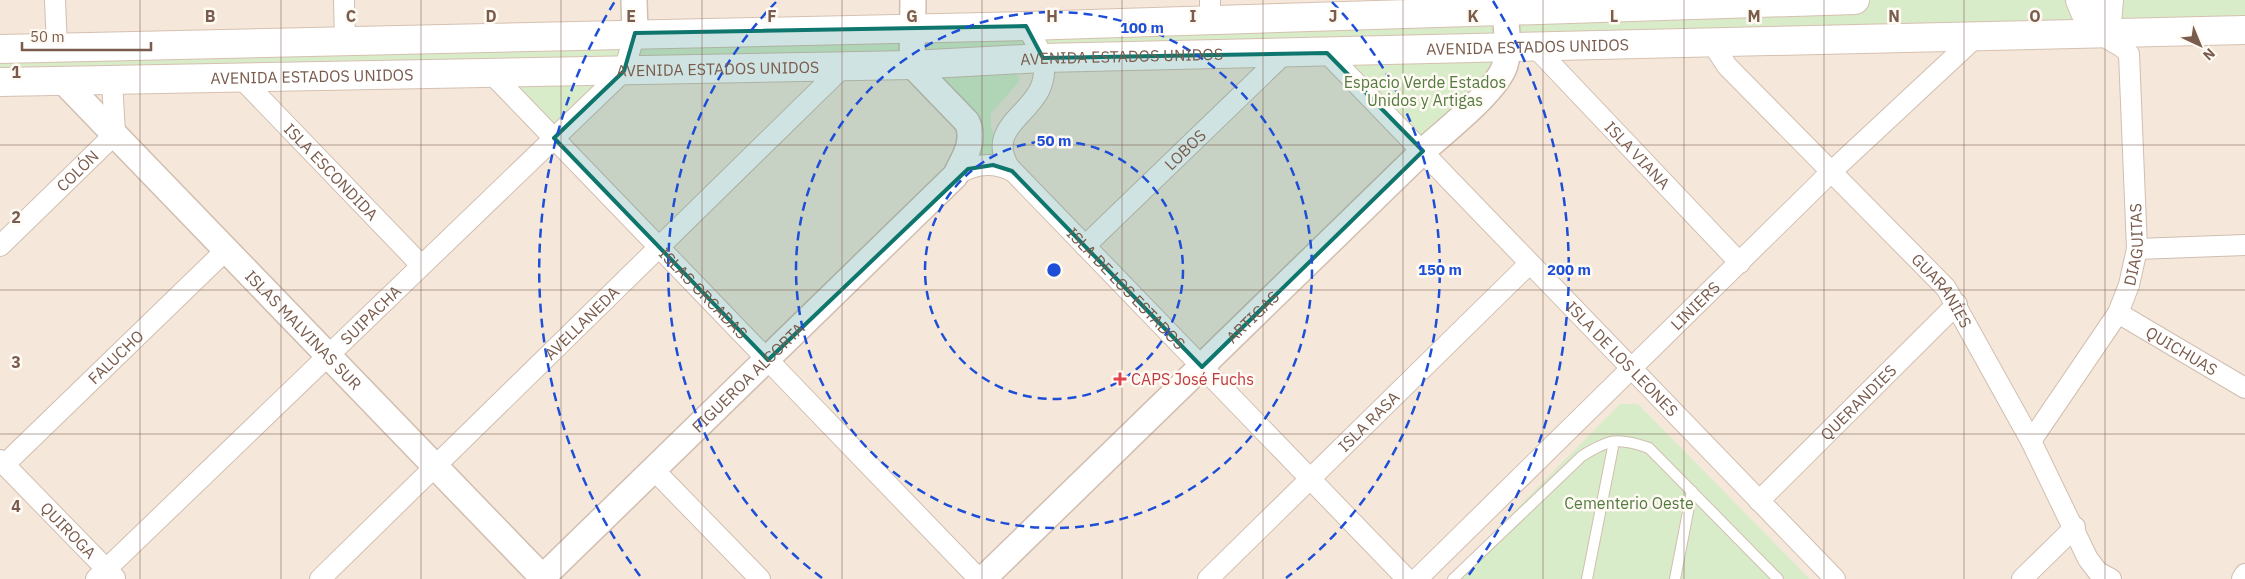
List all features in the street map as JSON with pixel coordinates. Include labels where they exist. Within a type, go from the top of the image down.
[{"type":"main road","name":"AVENIDA ESTADOS UNIDOS","points":[[0,49],[635,33],[1026,26],[1210,10],[1855,0]]},
{"type":"main road","points":[[2080,0],[2084,12],[2101,33],[2107,22],[2109,0]]},
{"type":"main road","name":"AVENIDA ESTADOS UNIDOS","points":[[0,82],[843,67],[1043,58],[1326,53],[2245,30]]},
{"type":"street","points":[[55,0],[57,48]]},
{"type":"street","points":[[344,0],[345,41]]},
{"type":"street","points":[[624,71],[635,33],[634,0]]},
{"type":"street","points":[[913,0],[912,65],[967,122],[970,129],[971,135],[966,154],[955,176]]},
{"type":"street","name":"ARTIGAS","points":[[983,579],[1423,151],[1493,86],[1505,66],[1507,48],[1504,5]]},
{"type":"street","points":[[1026,26],[1043,58]]},
{"type":"street","name":"DIAGUITAS","points":[[2032,441],[2118,313],[2129,285],[2137,249],[2128,54],[2123,48],[2106,39],[2101,33]]},
{"type":"street","name":"LINIERS","points":[[1417,579],[1831,172],[1976,36]]},
{"type":"street","name":"GUARANÍES","points":[[1712,43],[1727,66],[1946,288],[1957,304],[2032,441],[2075,527],[2088,559],[2098,572],[2111,579]]},
{"type":"street","name":"ISLA VIANA","points":[[1535,47],[1740,263]]},
{"type":"street","name":"LOBOS","points":[[1085,246],[1285,53]]},
{"type":"street","name":"ISLA DE LOS LEONES","points":[[1326,53],[1423,151],[1630,369],[1835,579]]},
{"type":"street","name":"ISLA DE LOS ESTADOS","points":[[1043,58],[1045,74],[1042,88],[1029,106],[1007,128],[1003,138],[1005,161],[1012,171],[1407,579]]},
{"type":"street","name":"AVELLANEDA","points":[[320,579],[843,67]]},
{"type":"street","name":"SUIPACHA","points":[[106,576],[328,355],[624,71]]},
{"type":"street","name":"ISLAS ORCADAS","points":[[491,73],[979,579]]},
{"type":"street","name":"ISLA ESCONDIDA","points":[[242,78],[421,265]]},
{"type":"street","points":[[112,80],[115,134]]},
{"type":"street","name":"ISLAS MALVINAS SUR","points":[[63,81],[542,578]]},
{"type":"street","name":"COLÓN","points":[[0,246],[115,134]]},
{"type":"street","points":[[955,176],[968,169],[982,165],[998,166],[1012,171]]},
{"type":"street","name":"FIGUEROA ALCORTA","points":[[542,578],[955,176]]},
{"type":"street","points":[[2137,249],[2245,245]]},
{"type":"street","name":"FALUCHO","points":[[2,462],[226,250]]},
{"type":"street","name":"ISLA RASA","points":[[1208,579],[1529,264]]},
{"type":"street","name":"QUERANDIES","points":[[1759,501],[1957,304]]},
{"type":"street","name":"QUICHUAS","points":[[2118,313],[2245,388]]},
{"type":"street","name":"QUIROGA","points":[[2,462],[106,576]]},
{"type":"street","points":[[654,470],[760,579]]},
{"type":"street","points":[[2022,579],[2075,527]]},
{"type":"street","points":[[2242,579],[2245,574]]},
{"type":"lane","points":[[1453,579],[1582,456],[1604,442],[1629,441],[1649,448],[1778,579]]},
{"type":"lane","points":[[1587,579],[1614,442]]},
{"type":"lane","points":[[1676,579],[1692,491]]},
{"type":"highlighted area","points":[[1026,26],[1043,58],[1327,53],[1423,151],[1202,367],[1012,171],[993,165],[968,169],[768,360],[554,138],[624,71],[635,33]]},
{"type":"shaded area","points":[[0,0],[2245,0],[2245,579],[0,579]]},
{"type":"green space","name":"Espacio Verde Estados Unidos y Artigas","points":[[1855,0],[2245,0],[2245,30],[1507,48],[1493,86],[1423,151],[1329,53],[0,82],[0,49]]},
{"type":"green space","points":[[1013,71],[1020,78],[1018,83],[991,113],[991,125],[999,159],[969,160],[940,78],[942,72]]},
{"type":"green space","points":[[598,82],[553,124],[517,86]]},
{"type":"green space","name":"Cementerio Oeste","points":[[1620,404],[1638,404],[1810,579],[1447,579]]},
{"type":"place","name":"CAPS José Fuchs","points":[[1120,379]]}]
